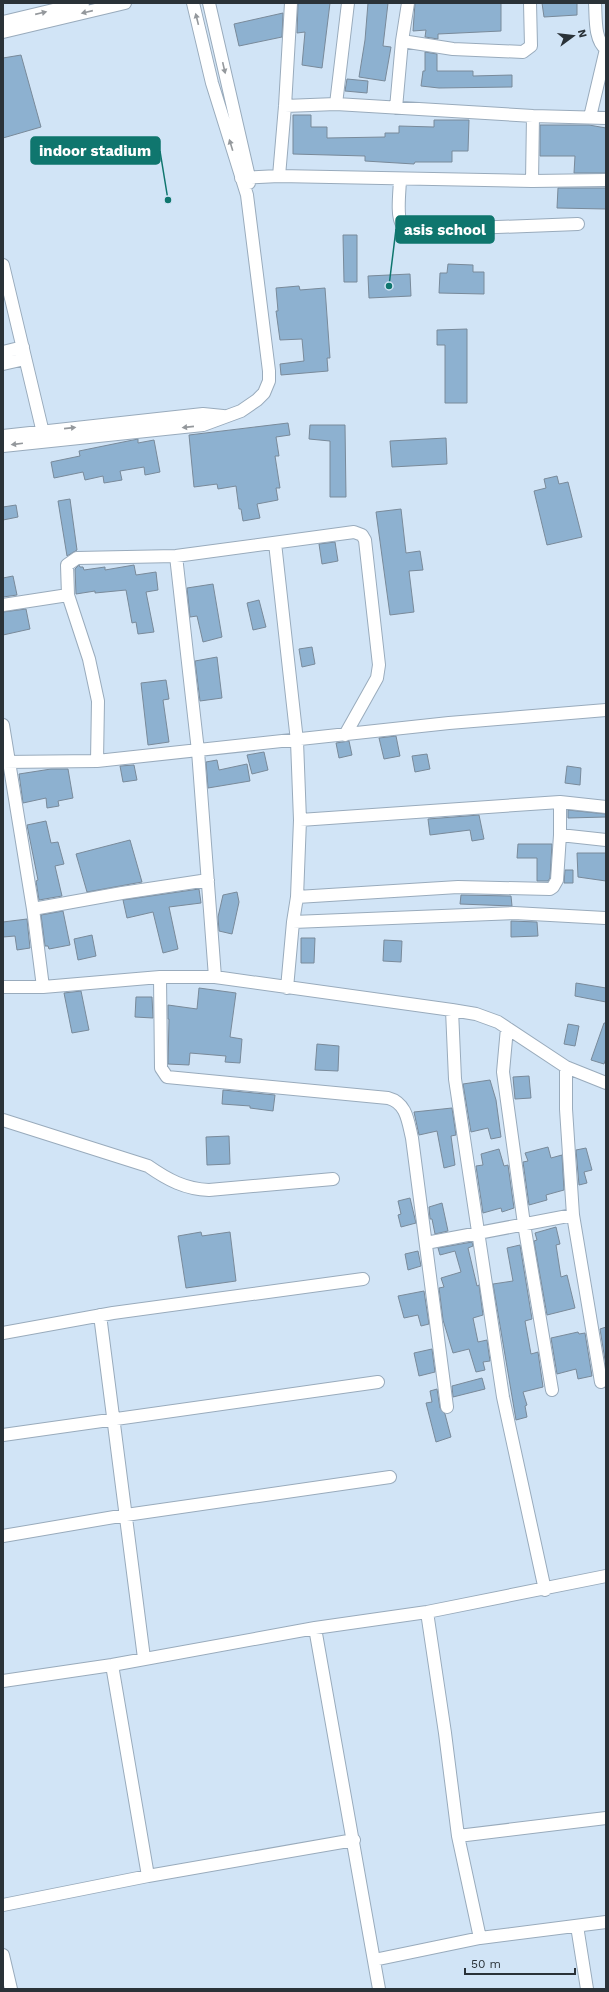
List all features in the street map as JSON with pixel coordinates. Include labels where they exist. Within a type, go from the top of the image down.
[{"type":"street","points":[[3,22],[83,3]]},
{"type":"street","points":[[3,32],[125,3]]},
{"type":"street","points":[[193,3],[212,82],[245,178]]},
{"type":"street","points":[[3,446],[40,436],[203,414],[225,416],[241,411],[254,403],[264,393],[269,381],[269,371],[245,178],[209,3]]},
{"type":"street","points":[[279,176],[286,106],[291,3]]},
{"type":"street","points":[[336,104],[348,3]]},
{"type":"street","points":[[396,108],[402,41],[408,3]]},
{"type":"street","points":[[402,41],[453,49],[523,52],[531,46],[530,3]]},
{"type":"street","points":[[590,117],[606,49],[600,45],[598,37],[595,3]]},
{"type":"street","points":[[286,106],[336,104],[533,116],[606,118]]},
{"type":"street","points":[[532,181],[533,116]]},
{"type":"street","points":[[245,178],[279,176],[532,181],[606,180]]},
{"type":"street","points":[[400,179],[399,219],[403,224],[409,227],[421,230],[578,224]]},
{"type":"street","points":[[3,265],[20,354],[40,436]]},
{"type":"street","points":[[3,299],[20,354]]},
{"type":"street","points":[[3,352],[20,354]]},
{"type":"street","points":[[3,364],[20,354]]},
{"type":"street","points":[[3,436],[40,436]]},
{"type":"street","points":[[97,761],[98,701],[89,659],[68,596],[67,565],[73,559],[176,556],[354,532],[362,535],[365,540],[379,665],[377,678],[345,735]]},
{"type":"street","points":[[275,543],[296,741],[300,820],[297,897],[293,922],[287,988]]},
{"type":"street","points":[[176,556],[198,751],[215,976]]},
{"type":"street","points":[[3,605],[68,596]]},
{"type":"street","points":[[6,762],[97,761],[296,741],[449,723],[606,710]]},
{"type":"street","points":[[3,725],[6,762],[33,909],[43,988]]},
{"type":"street","points":[[300,820],[560,802],[606,807]]},
{"type":"street","points":[[297,897],[458,886],[553,887],[557,880],[560,835],[560,802]]},
{"type":"street","points":[[560,835],[606,840]]},
{"type":"street","points":[[33,909],[122,893],[208,880]]},
{"type":"street","points":[[293,922],[514,914],[605,918]]},
{"type":"street","points":[[3,987],[43,988],[160,977],[215,976],[287,988],[452,1010],[476,1014],[498,1022],[566,1067],[606,1083]]},
{"type":"street","points":[[160,977],[161,1068],[167,1077],[388,1098],[396,1100],[402,1106],[412,1138],[447,1407]]},
{"type":"street","points":[[452,1010],[455,1079],[502,1397],[545,1590]]},
{"type":"street","points":[[507,1028],[503,1072],[524,1224],[552,1390]]},
{"type":"street","points":[[566,1067],[566,1109],[572,1215],[601,1382]]},
{"type":"street","points":[[3,1120],[148,1166],[168,1180],[192,1189],[209,1190],[334,1179]]},
{"type":"street","points":[[426,1243],[572,1215]]},
{"type":"street","points":[[3,1333],[100,1315],[363,1279]]},
{"type":"street","points":[[100,1315],[144,1658]]},
{"type":"street","points":[[3,1435],[378,1382]]},
{"type":"street","points":[[3,1536],[126,1515],[390,1477]]},
{"type":"street","points":[[3,1681],[112,1665],[315,1628],[427,1612],[545,1590],[606,1576]]},
{"type":"street","points":[[427,1612],[445,1732],[458,1836],[480,1938]]},
{"type":"street","points":[[315,1628],[354,1840],[379,1989]]},
{"type":"street","points":[[112,1665],[148,1876]]},
{"type":"street","points":[[458,1836],[606,1818]]},
{"type":"street","points":[[3,1905],[148,1876],[354,1840]]},
{"type":"street","points":[[374,1960],[480,1938],[606,1922]]},
{"type":"street","points":[[577,1926],[588,1989]]},
{"type":"street","points":[[3,1955],[11,1989]]},
{"type":"building","points":[[298,3],[330,3],[322,68],[302,65],[305,32],[297,33]]},
{"type":"building","points":[[368,3],[388,3],[383,46],[391,47],[385,81],[359,77],[365,40]]},
{"type":"building","points":[[415,3],[501,3],[501,31],[438,34],[438,39],[425,37],[426,30],[413,31]]},
{"type":"building","points":[[542,3],[577,3],[577,15],[544,17]]},
{"type":"building","points":[[283,13],[282,37],[239,46],[234,24]]},
{"type":"building","points":[[425,52],[437,54],[437,71],[473,71],[473,76],[512,75],[512,87],[439,88],[421,86],[423,71],[425,71]]},
{"type":"building","points":[[21,55],[41,127],[3,138],[3,58]]},
{"type":"building","points":[[347,79],[368,81],[367,93],[345,91]]},
{"type":"building","points":[[293,115],[311,115],[311,127],[327,127],[327,138],[385,137],[385,133],[399,133],[399,126],[434,127],[434,120],[469,120],[468,151],[452,151],[452,162],[415,162],[414,164],[365,161],[365,156],[293,154]]},
{"type":"building","points":[[540,125],[589,125],[606,128],[606,173],[574,173],[575,156],[540,156]]},
{"type":"building","points":[[558,188],[606,188],[606,209],[557,208]]},
{"type":"building","points":[[343,235],[357,235],[357,282],[344,282]]},
{"type":"building","points":[[448,264],[473,265],[473,272],[484,272],[484,294],[439,293],[440,273],[447,273]]},
{"type":"building","points":[[410,274],[411,296],[369,298],[368,276]]},
{"type":"building","points":[[299,286],[300,290],[325,288],[330,358],[327,358],[328,371],[281,375],[280,364],[304,361],[302,339],[280,340],[276,311],[278,311],[276,288]]},
{"type":"building","points":[[467,329],[467,403],[445,403],[445,345],[437,345],[437,330]]},
{"type":"building","points":[[288,423],[290,435],[276,437],[279,456],[275,456],[280,488],[276,488],[278,500],[257,504],[260,518],[243,521],[241,509],[239,509],[236,486],[218,489],[217,484],[194,487],[189,435]]},
{"type":"building","points":[[310,425],[345,425],[346,497],[330,497],[330,441],[309,439]]},
{"type":"building","points":[[446,438],[447,464],[392,467],[390,441]]},
{"type":"building","points":[[138,439],[138,443],[154,440],[160,472],[145,475],[144,467],[120,471],[122,480],[104,483],[103,476],[85,480],[83,472],[54,478],[51,462],[80,456],[79,451]]},
{"type":"building","points":[[557,476],[559,484],[568,482],[582,537],[547,545],[534,491],[546,488],[544,479]]},
{"type":"building","points":[[70,499],[77,550],[67,556],[58,501]]},
{"type":"building","points":[[16,505],[18,517],[3,520],[3,507]]},
{"type":"building","points":[[401,509],[406,553],[420,551],[423,570],[409,571],[414,612],[390,615],[376,512]]},
{"type":"building","points":[[335,542],[338,561],[322,564],[319,544]]},
{"type":"building","points":[[79,565],[80,567],[83,567],[84,570],[105,567],[105,570],[134,565],[136,575],[156,572],[158,590],[146,592],[154,632],[138,634],[136,622],[132,623],[126,590],[95,593],[95,591],[76,594],[75,569]]},
{"type":"building","points":[[13,576],[17,595],[3,597],[3,578]]},
{"type":"building","points":[[213,584],[222,637],[203,642],[197,616],[190,617],[187,588]]},
{"type":"building","points":[[259,600],[266,627],[253,630],[247,603]]},
{"type":"building","points":[[26,609],[30,629],[3,635],[3,612]]},
{"type":"building","points":[[312,647],[315,664],[302,667],[299,649]]},
{"type":"building","points":[[217,657],[222,698],[200,701],[195,661]]},
{"type":"building","points":[[166,680],[169,699],[163,700],[169,742],[148,745],[141,683]]},
{"type":"building","points":[[396,736],[400,756],[384,759],[379,738]]},
{"type":"building","points":[[349,741],[352,755],[339,758],[336,743]]},
{"type":"building","points":[[264,752],[268,770],[252,774],[247,755]]},
{"type":"building","points":[[427,754],[430,769],[415,772],[412,756]]},
{"type":"building","points":[[217,760],[219,770],[247,764],[250,781],[208,788],[206,762]]},
{"type":"building","points":[[134,765],[137,780],[123,782],[120,766]]},
{"type":"building","points":[[567,766],[581,768],[580,785],[565,783]]},
{"type":"building","points":[[51,769],[68,769],[73,798],[58,801],[59,806],[47,808],[46,798],[23,803],[19,774]]},
{"type":"building","points":[[568,810],[606,814],[606,817],[568,818]]},
{"type":"building","points":[[479,815],[484,839],[472,841],[470,830],[430,835],[428,819]]},
{"type":"building","points":[[46,821],[51,843],[58,842],[64,864],[55,866],[62,896],[39,900],[36,881],[38,880],[27,825]]},
{"type":"building","points":[[130,840],[142,882],[87,892],[76,854]]},
{"type":"building","points":[[518,844],[552,844],[550,878],[548,881],[537,881],[537,858],[517,858]]},
{"type":"building","points":[[577,853],[606,853],[606,881],[578,877]]},
{"type":"building","points":[[565,870],[573,870],[573,883],[564,883]]},
{"type":"building","points":[[199,889],[201,903],[169,907],[178,949],[163,953],[153,912],[127,918],[123,900]]},
{"type":"building","points":[[237,892],[239,902],[232,934],[219,931],[218,917],[223,895]]},
{"type":"building","points":[[461,895],[511,896],[512,906],[460,904]]},
{"type":"building","points":[[63,911],[70,945],[49,949],[48,946],[45,946],[41,915]]},
{"type":"building","points":[[27,919],[30,948],[17,950],[15,936],[3,937],[3,922]]},
{"type":"building","points":[[511,921],[537,922],[538,936],[511,937]]},
{"type":"building","points":[[92,935],[96,956],[78,960],[74,939]]},
{"type":"building","points":[[301,938],[315,938],[314,963],[301,963]]},
{"type":"building","points":[[384,940],[402,941],[401,962],[383,961]]},
{"type":"building","points":[[576,983],[606,988],[606,1002],[575,996]]},
{"type":"building","points":[[199,988],[236,993],[230,1037],[242,1039],[240,1063],[225,1062],[226,1056],[190,1053],[189,1065],[168,1064],[168,1005],[197,1009]]},
{"type":"building","points":[[81,991],[89,1030],[72,1033],[64,993]]},
{"type":"building","points":[[136,997],[152,997],[153,1018],[135,1017]]},
{"type":"building","points":[[604,1023],[606,1023],[606,1058],[604,1064],[591,1060]]},
{"type":"building","points":[[568,1024],[579,1026],[575,1046],[564,1044]]},
{"type":"building","points":[[317,1044],[339,1046],[338,1071],[315,1070]]},
{"type":"building","points":[[529,1076],[531,1098],[515,1099],[513,1077]]},
{"type":"building","points":[[490,1080],[496,1100],[501,1137],[491,1139],[488,1128],[471,1132],[463,1084]]},
{"type":"building","points":[[223,1090],[275,1095],[273,1111],[250,1108],[250,1106],[222,1104]]},
{"type":"building","points":[[452,1108],[456,1135],[451,1136],[455,1165],[444,1168],[437,1131],[419,1135],[414,1112]]},
{"type":"building","points":[[229,1136],[230,1164],[207,1165],[206,1137]]},
{"type":"building","points":[[548,1147],[551,1158],[562,1155],[564,1190],[546,1195],[547,1200],[529,1205],[523,1162],[528,1161],[525,1153]]},
{"type":"building","points":[[586,1148],[592,1170],[584,1172],[587,1183],[579,1185],[576,1150]]},
{"type":"building","points":[[499,1149],[504,1166],[508,1165],[514,1208],[502,1212],[501,1208],[483,1213],[476,1166],[483,1165],[481,1154]]},
{"type":"building","points":[[410,1198],[416,1223],[401,1227],[398,1215],[401,1214],[398,1201]]},
{"type":"building","points":[[442,1203],[448,1231],[435,1234],[432,1219],[430,1219],[429,1207]]},
{"type":"building","points":[[556,1227],[560,1244],[556,1245],[561,1277],[567,1275],[575,1308],[547,1315],[534,1241],[537,1240],[535,1233]]},
{"type":"building","points":[[201,1232],[202,1236],[230,1232],[236,1281],[186,1288],[178,1236]]},
{"type":"building","points":[[472,1242],[473,1246],[468,1248],[477,1286],[479,1285],[483,1315],[473,1318],[478,1342],[487,1340],[490,1361],[483,1362],[485,1370],[476,1372],[469,1349],[453,1353],[443,1320],[439,1288],[444,1287],[441,1278],[461,1272],[455,1251],[440,1255],[438,1248]]},
{"type":"building","points":[[520,1245],[532,1319],[525,1321],[531,1354],[538,1352],[543,1387],[523,1392],[527,1405],[525,1406],[527,1417],[516,1420],[493,1284],[513,1281],[507,1248]]},
{"type":"building","points":[[418,1251],[421,1266],[408,1270],[405,1254]]},
{"type":"building","points":[[424,1291],[429,1324],[421,1326],[418,1315],[404,1318],[398,1296]]},
{"type":"building","points":[[606,1327],[606,1366],[600,1329]]},
{"type":"building","points":[[578,1332],[579,1334],[585,1333],[592,1376],[578,1379],[576,1369],[557,1374],[551,1338]]},
{"type":"building","points":[[432,1349],[435,1372],[419,1376],[414,1353]]},
{"type":"building","points":[[482,1378],[485,1389],[453,1397],[452,1386]]},
{"type":"building","points":[[437,1389],[440,1408],[445,1414],[451,1437],[436,1442],[426,1403],[432,1402],[430,1391]]},
{"type":"place","name":"indoor stadium","points":[[168,200]]},
{"type":"place","name":"asis school","points":[[389,286]]}]
